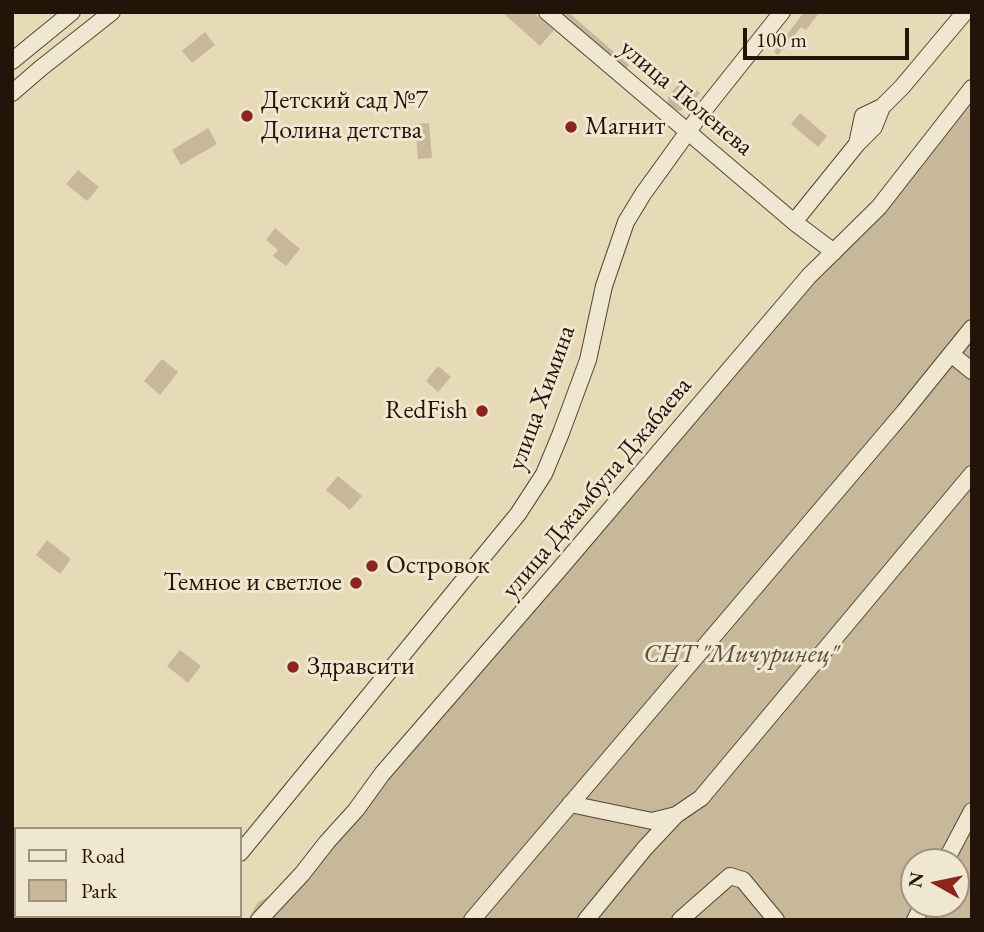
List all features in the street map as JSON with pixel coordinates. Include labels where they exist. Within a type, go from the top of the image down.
[{"type":"street","points":[[12,61],[72,12]]},
{"type":"street","points":[[12,93],[112,12]]},
{"type":"street","name":"улица Тюленева","points":[[547,12],[794,222],[834,251]]},
{"type":"street","name":"улица Химина","points":[[242,851],[519,514],[544,474],[588,360],[604,286],[626,222],[688,132],[782,12]]},
{"type":"street","points":[[794,222],[857,144],[863,116],[882,107],[902,88],[965,12]]},
{"type":"street","name":"улица Джамбула Джабаева","points":[[259,920],[302,874],[383,774],[809,276],[879,207],[972,88]]},
{"type":"street","points":[[472,920],[887,432],[972,328]]},
{"type":"street","points":[[951,354],[972,371]]},
{"type":"street","points":[[586,920],[676,815],[701,798],[972,474]]},
{"type":"street","points":[[570,804],[652,821],[676,815]]},
{"type":"street","points":[[952,848],[972,811]]},
{"type":"street","points":[[680,920],[730,876],[743,880],[776,920]]},
{"type":"green space","points":[[502,12],[533,12],[554,30],[540,46]]},
{"type":"green space","points":[[560,12],[568,12],[629,65],[626,68]]},
{"type":"green space","points":[[804,12],[820,12],[806,30],[801,27],[778,55],[774,52]]},
{"type":"green space","points":[[205,32],[215,45],[192,63],[182,51]]},
{"type":"green space","points":[[683,79],[700,93],[689,106],[680,111],[667,104],[669,95]]},
{"type":"green space","name":"СНТ \"Мичуринец\"","points":[[972,85],[972,920],[248,920],[258,902],[275,893],[374,776],[874,205]]},
{"type":"green space","points":[[800,113],[827,136],[818,147],[791,124]]},
{"type":"green space","points":[[429,123],[432,158],[418,159],[415,124]]},
{"type":"green space","points":[[208,128],[217,144],[181,165],[172,150]]},
{"type":"green space","points":[[78,170],[99,187],[87,201],[66,184]]},
{"type":"green space","points":[[275,228],[300,249],[286,266],[273,256],[278,250],[266,240]]},
{"type":"green space","points":[[162,359],[178,372],[160,395],[144,381]]},
{"type":"green space","points":[[438,366],[451,377],[438,392],[426,381]]},
{"type":"green space","points":[[338,476],[362,496],[350,510],[326,490]]},
{"type":"green space","points":[[47,540],[71,559],[60,574],[36,555]]},
{"type":"green space","points":[[180,650],[201,666],[188,683],[167,666]]},
{"type":"place","name":"Детский сад №7 Долина детства","points":[[247,116]]},
{"type":"place","name":"Магнит","points":[[571,127]]},
{"type":"place","name":"RedFish","points":[[482,411]]},
{"type":"place","name":"Островок","points":[[372,566]]},
{"type":"place","name":"Темное и светлое","points":[[356,583]]},
{"type":"place","name":"Здравсити","points":[[293,667]]}]
